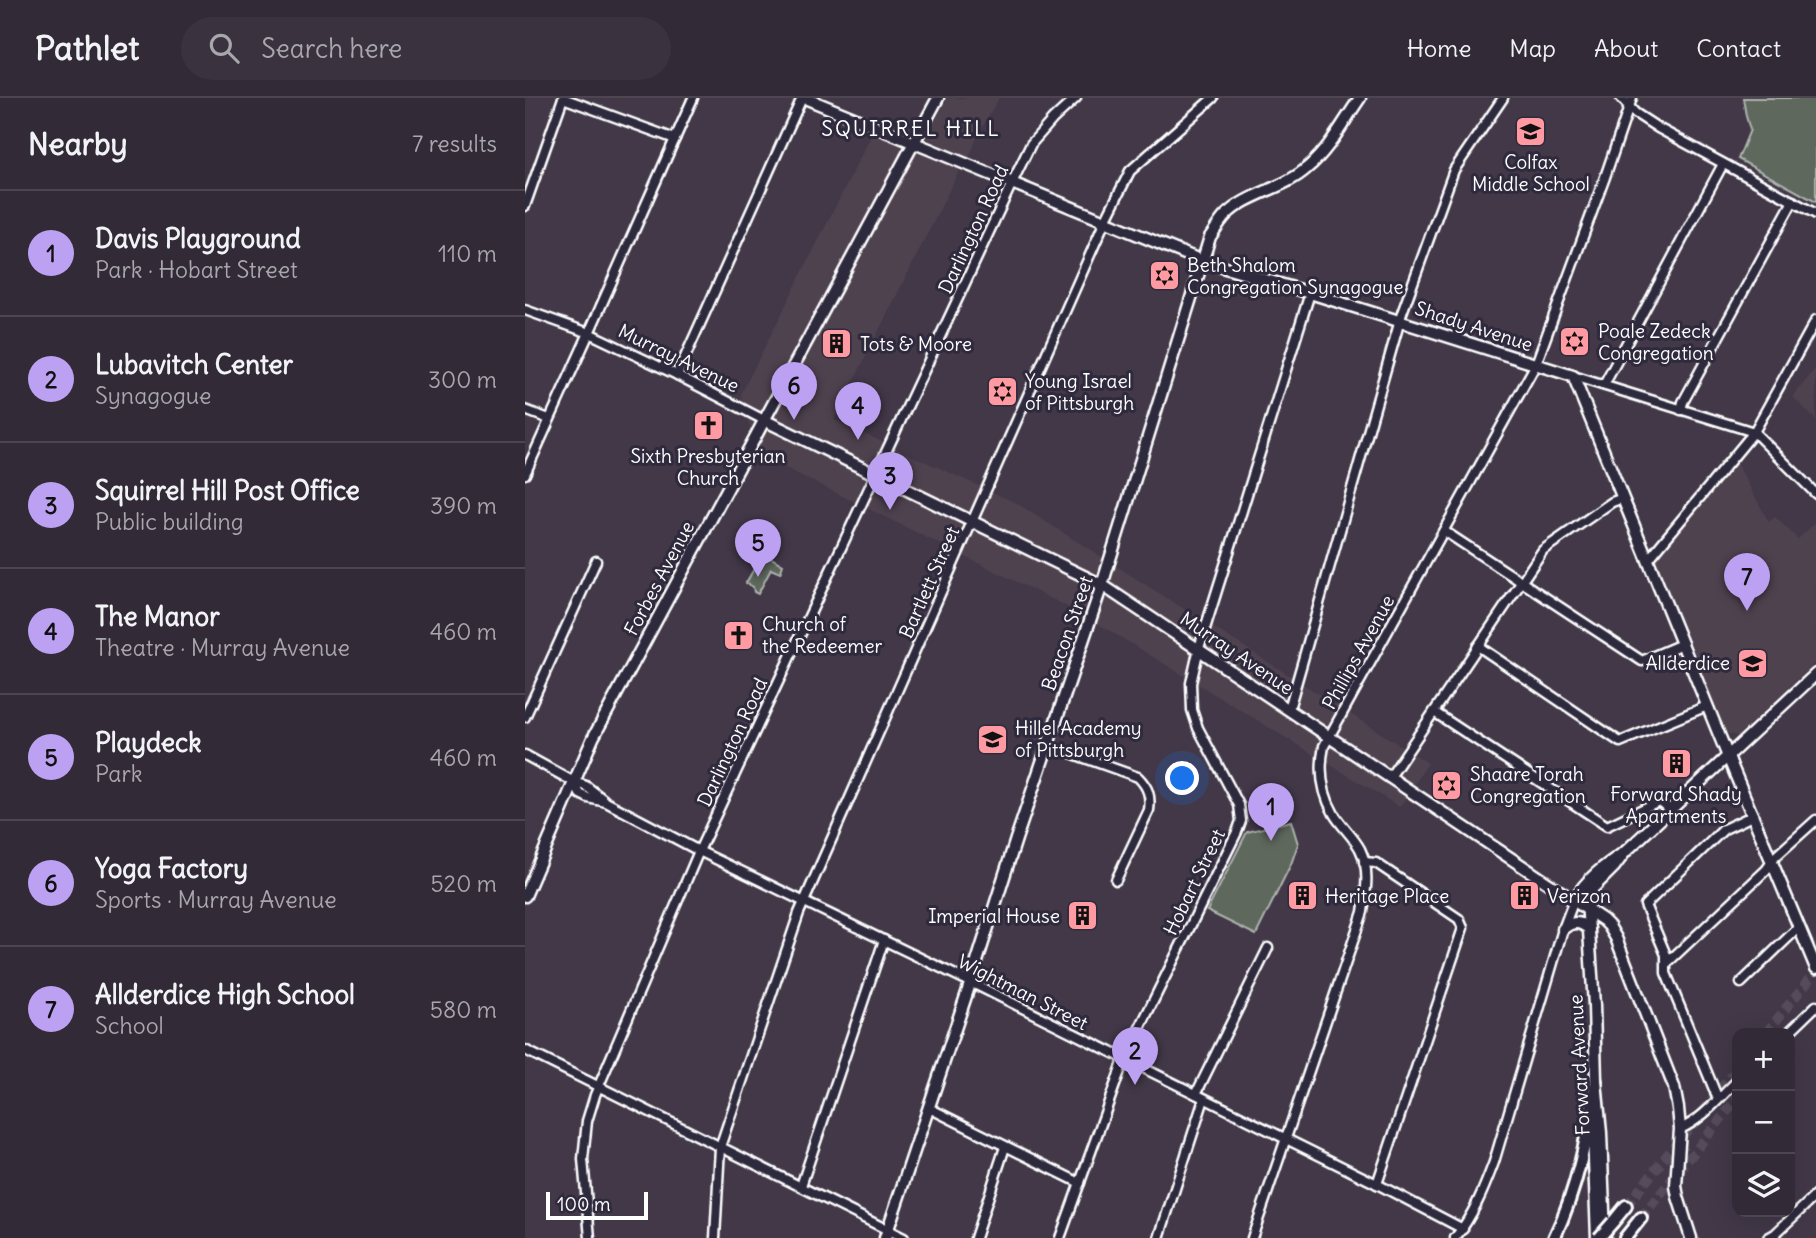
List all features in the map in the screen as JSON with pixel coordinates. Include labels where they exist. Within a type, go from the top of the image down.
[{"type":"highway","points":[[1554,1238],[1580,1170],[1596,1081]]},
{"type":"highway","points":[[1598,1238],[1626,1206]]},
{"type":"highway","points":[[1625,1238],[1641,1218]]},
{"type":"main road","name":"Shady Avenue","points":[[803,98],[1202,261],[1573,376]]},
{"type":"main road","name":"Forbes Avenue","points":[[525,896],[593,738],[938,98]]},
{"type":"main road","name":"Beacon Street","points":[[887,1234],[1102,585],[1210,237],[1225,216],[1238,205],[1284,184],[1307,169],[1328,146],[1359,98]]},
{"type":"main road","points":[[1573,376],[1816,968]]},
{"type":"main road","name":"Murray Avenue","points":[[764,420],[1102,585],[1390,777],[1581,894],[1587,908],[1609,926],[1616,938],[1674,1087],[1680,1129],[1676,1173],[1678,1197],[1691,1238]]},
{"type":"main road","points":[[1581,894],[1609,862],[1625,852],[1816,674]]},
{"type":"main road","name":"Forward Avenue","points":[[1581,894],[1588,896],[1605,1238]]},
{"type":"main road","points":[[1563,929],[1576,922],[1589,929]]},
{"type":"main road","points":[[1596,1081],[1593,1133],[1598,1238]]},
{"type":"street","points":[[525,206],[563,98],[675,139]]},
{"type":"street","points":[[525,474],[693,98]]},
{"type":"street","points":[[677,375],[803,98]]},
{"type":"street","name":"Darlington Road","points":[[590,1238],[583,1159],[587,1121],[699,851],[1031,144],[1053,118],[1076,98]]},
{"type":"street","name":"Bartlett Street","points":[[715,1238],[720,1147],[804,902],[1105,221],[1131,171],[1213,98]]},
{"type":"street","points":[[1289,709],[1399,321],[1454,170],[1503,98]]},
{"type":"street","points":[[1621,98],[1631,103],[1635,113],[1658,128],[1816,214]]},
{"type":"street","name":"Phillips Avenue","points":[[1252,1238],[1363,912],[1367,888],[1364,862],[1359,848],[1334,813],[1324,788],[1321,759],[1324,746],[1536,364],[1631,103]]},
{"type":"street","points":[[1604,385],[1723,164]]},
{"type":"street","points":[[1681,410],[1793,201]]},
{"type":"street","name":"Hobart Street","points":[[1060,1238],[1123,1060],[1241,821],[1239,805],[1198,728],[1192,710],[1191,683],[1199,648],[1310,293]]},
{"type":"street","name":"Murray Avenue","points":[[525,310],[589,333],[764,420]]},
{"type":"street","points":[[1648,560],[1754,432],[1816,320]]},
{"type":"street","points":[[1573,376],[1754,432],[1816,494]]},
{"type":"street","points":[[525,411],[549,419]]},
{"type":"street","points":[[1390,777],[1543,550],[1612,502],[1623,498]]},
{"type":"street","points":[[1444,531],[1642,661],[1682,644]]},
{"type":"street","points":[[525,717],[596,561]]},
{"type":"street","points":[[1478,646],[1620,742],[1707,706]]},
{"type":"street","points":[[1434,712],[1607,826],[1659,801],[1671,810]]},
{"type":"street","points":[[1048,745],[1137,777],[1146,786],[1150,801],[1149,810],[1116,880]]},
{"type":"street","name":"Wightman Street","points":[[525,755],[593,790],[605,802],[699,851],[970,982],[1462,1229]]},
{"type":"street","points":[[1718,1099],[1666,973],[1667,955],[1645,905],[1724,829],[1752,816]]},
{"type":"street","points":[[1667,963],[1816,820]]},
{"type":"street","points":[[1364,862],[1376,863],[1459,919],[1463,928],[1377,1184]]},
{"type":"street","points":[[1455,1238],[1484,1190],[1563,929],[1581,894]]},
{"type":"street","points":[[1741,983],[1799,927]]},
{"type":"street","points":[[801,1186],[884,940]]},
{"type":"street","points":[[1196,1094],[1268,948]]},
{"type":"street","points":[[1793,1028],[1816,1006]]},
{"type":"street","points":[[525,1050],[801,1186],[887,1234],[904,1238]]},
{"type":"street","points":[[1680,1129],[1691,1124],[1732,1086]]},
{"type":"street","points":[[1159,1238],[1204,1099]]},
{"type":"street","points":[[929,1108],[1080,1183]]},
{"type":"street","points":[[975,1238],[1005,1147]]},
{"type":"street","points":[[1768,1238],[1816,1195]]},
{"type":"shaded area","points":[[948,98],[999,98],[978,135],[969,158],[926,138]]},
{"type":"shaded area","points":[[1743,98],[1816,98],[1816,202],[1738,159],[1750,130]]},
{"type":"shaded area","points":[[872,134],[960,169],[834,420],[1016,503],[1428,763],[1400,807],[1084,615],[757,454],[741,394]]},
{"type":"shaded area","points":[[1816,368],[1816,420],[1793,397]]},
{"type":"shaded area","points":[[1737,464],[1769,522],[1775,517],[1798,539],[1816,522],[1816,662],[1737,736],[1727,733],[1656,560]]},
{"type":"shaded area","points":[[763,553],[783,565],[780,573],[771,569],[758,594],[746,583]]},
{"type":"shaded area","points":[[1291,821],[1298,844],[1256,935],[1207,911],[1247,832]]},
{"type":"tunnel","points":[[1770,1028],[1816,971]]},
{"type":"tunnel","points":[[1626,1206],[1732,1075]]},
{"type":"tunnel","points":[[1641,1218],[1732,1105]]},
{"type":"place","name":"Colfax Middle School","points":[[1531,131]]},
{"type":"place","name":"Beth Shalom Congregation Synagogue","points":[[1164,276]]},
{"type":"place","name":"Poale Zedeck Congregation","points":[[1575,342]]},
{"type":"place","name":"Tots & Moore","points":[[837,344]]},
{"type":"place","name":"Young Israel of Pittsburgh","points":[[1002,392]]},
{"type":"place","name":"Yoga Factory","points":[[794,420]]},
{"type":"place","name":"Sixth Presbyterian Church","points":[[708,425]]},
{"type":"place","name":"The Manor","points":[[858,440]]},
{"type":"place","name":"Squirrel Hill Post Office","points":[[890,510]]},
{"type":"place","name":"Playdeck","points":[[758,577]]},
{"type":"place","name":"Allderdice High School","points":[[1747,611]]},
{"type":"place","name":"Church of the Redeemer","points":[[739,635]]},
{"type":"place","name":"Allderdice","points":[[1753,663]]},
{"type":"place","name":"Hillel Academy of Pittsburgh","points":[[992,739]]},
{"type":"place","name":"Forward Shady Apartments","points":[[1676,763]]},
{"type":"place","name":"Shaare Torah Congregation","points":[[1447,785]]},
{"type":"place","name":"Davis Playground","points":[[1271,841]]},
{"type":"place","name":"Heritage Place","points":[[1302,896]]},
{"type":"place","name":"Verizon","points":[[1524,896]]},
{"type":"place","name":"Imperial House","points":[[1083,916]]},
{"type":"place","name":"Lubavitch Center","points":[[1135,1085]]},
{"type":"district","name":"SQUIRREL HILL","points":[[911,129]]}]
